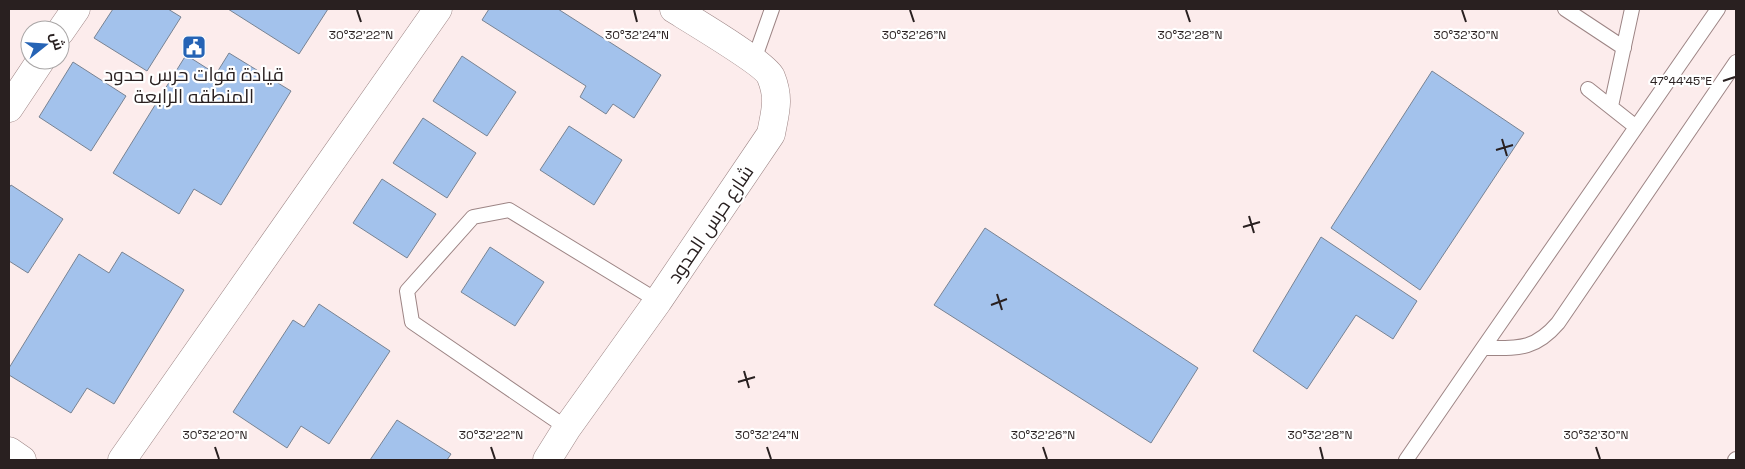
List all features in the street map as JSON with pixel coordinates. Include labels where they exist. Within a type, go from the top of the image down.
[{"type":"street","points":[[68,20],[76,9]]},
{"type":"street","points":[[122,460],[438,9]]},
{"type":"street","name":"شارع حرس الحدود","points":[[547,460],[567,428],[658,301],[771,134],[777,103],[771,75],[754,60],[674,9]]},
{"type":"street","points":[[9,108],[34,70]]},
{"type":"street","points":[[9,451],[22,460]]},
{"type":"lane","points":[[754,60],[772,9]]},
{"type":"lane","points":[[1565,9],[1624,48]]},
{"type":"lane","points":[[1611,106],[1632,9]]},
{"type":"lane","points":[[1413,458],[1483,348],[1718,9]]},
{"type":"lane","points":[[1483,348],[1515,348],[1531,344],[1548,334],[1558,323],[1736,62]]},
{"type":"lane","points":[[1588,90],[1636,127]]},
{"type":"lane","points":[[567,428],[412,322],[407,291],[473,217],[509,210],[658,301]]},
{"type":"building","points":[[113,9],[168,9],[181,17],[147,71],[94,38]]},
{"type":"building","points":[[228,9],[328,9],[299,54]]},
{"type":"building","points":[[489,9],[558,9],[661,75],[634,118],[613,104],[606,114],[580,97],[586,86],[482,20]]},
{"type":"building","points":[[229,53],[291,91],[221,205],[194,189],[179,214],[113,173],[186,55],[216,74]]},
{"type":"building","points":[[462,56],[516,92],[487,136],[433,101]]},
{"type":"building","points":[[73,62],[126,96],[91,151],[39,117],[68,70],[70,70]]},
{"type":"building","points":[[1432,71],[1524,133],[1420,290],[1331,228]]},
{"type":"building","points":[[423,118],[476,153],[447,198],[393,163]]},
{"type":"building","points":[[569,126],[622,160],[594,205],[540,170]]},
{"type":"building","points":[[382,179],[436,214],[407,258],[353,223]]},
{"type":"building","points":[[11,185],[63,219],[28,273],[9,261],[9,188]]},
{"type":"building","points":[[985,228],[1198,368],[1151,443],[934,305]]},
{"type":"building","points":[[1321,237],[1417,301],[1393,339],[1356,315],[1307,389],[1253,351]]},
{"type":"building","points":[[490,247],[544,282],[515,326],[461,292]]},
{"type":"building","points":[[122,252],[184,290],[114,404],[87,388],[71,413],[9,375],[9,368],[79,254],[109,273]]},
{"type":"building","points":[[319,304],[390,351],[329,444],[301,426],[287,448],[233,412],[293,320],[304,327]]},
{"type":"building","points":[[397,420],[451,454],[447,460],[370,460]]},
{"type":"place","name":"قيادة قوات حرس حدود المنطقه الرابعة","points":[[194,47]]}]
